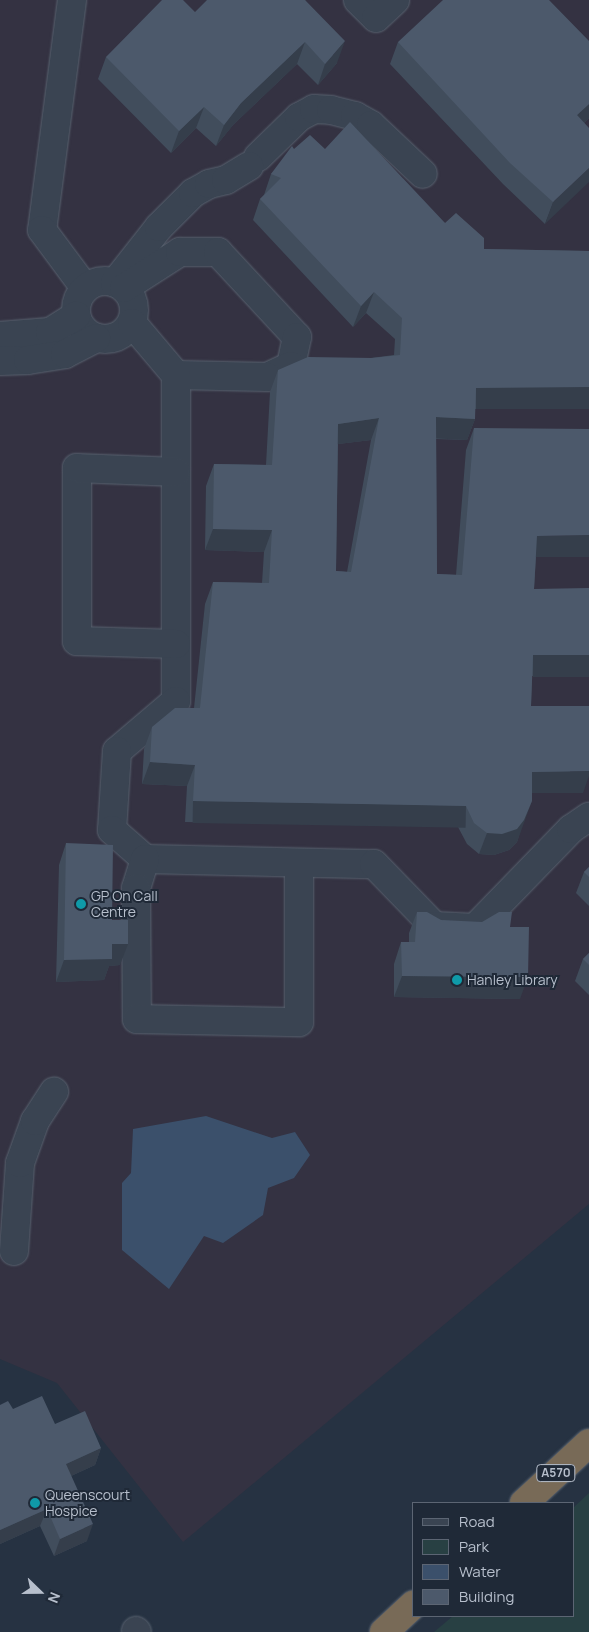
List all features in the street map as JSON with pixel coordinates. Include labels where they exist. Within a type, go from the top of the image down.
[{"type":"highway","name":"A570","points":[[525,1502],[589,1443]]},
{"type":"highway","points":[[384,1632],[412,1606]]},
{"type":"lane","points":[[72,0],[42,230],[85,288]]},
{"type":"lane","points":[[358,0],[376,18],[395,0]]},
{"type":"lane","points":[[120,285],[158,227],[193,193],[226,180],[253,162],[299,117],[314,110],[331,110],[355,116],[371,125],[423,174]]},
{"type":"lane","points":[[120,285],[180,252],[218,252],[297,337],[291,366],[267,377],[176,375]]},
{"type":"lane","points":[[0,361],[28,360],[66,354],[96,338],[118,337],[132,322],[133,303],[120,285],[106,281],[85,288],[76,306],[76,316],[87,334],[96,338]]},
{"type":"lane","points":[[0,336],[50,332],[76,316]]},
{"type":"lane","points":[[132,322],[176,375],[176,701],[117,752],[112,830],[145,859],[374,864],[434,926],[475,928],[571,830],[589,817]]},
{"type":"lane","points":[[176,472],[77,468],[76,622],[76,641],[176,644]]},
{"type":"lane","points":[[145,859],[136,888],[137,1019],[299,1022],[299,862]]},
{"type":"lane","points":[[14,1251],[9,1182],[20,1163],[35,1121],[54,1092]]},
{"type":"shaded area","points":[[0,0],[589,0],[589,1204],[183,1542],[57,1383],[0,1359]]},
{"type":"green space","points":[[589,1493],[589,1632],[434,1632],[452,1617],[574,1617],[574,1507]]},
{"type":"water","points":[[206,1116],[272,1138],[295,1132],[310,1155],[294,1178],[268,1188],[263,1215],[223,1243],[204,1236],[169,1289],[122,1250],[122,1183],[131,1173],[133,1129]]},
{"type":"building","points":[[162,0],[183,0],[195,12],[207,0],[305,0],[345,41],[325,64],[305,42],[241,103],[224,125],[204,107],[179,131],[106,57]]},
{"type":"building","points":[[443,0],[549,0],[589,41],[589,104],[577,115],[589,128],[589,168],[553,202],[510,163],[398,42]]},
{"type":"building","points":[[350,122],[445,223],[456,213],[484,238],[484,249],[589,251],[589,387],[476,388],[475,419],[436,417],[437,574],[462,575],[474,428],[589,429],[589,535],[537,536],[534,589],[589,588],[589,655],[533,655],[531,706],[589,706],[589,771],[532,772],[532,801],[524,820],[517,829],[502,834],[487,833],[474,823],[466,806],[193,801],[195,765],[150,762],[152,727],[175,708],[200,708],[213,582],[269,583],[272,530],[213,529],[214,464],[272,465],[278,370],[308,357],[372,358],[400,355],[402,318],[374,292],[361,306],[260,199],[281,178],[271,174],[292,146],[294,149],[310,135],[325,149]],"holes":[[[379,418],[351,572],[336,571],[338,424]]]},
{"type":"building","name":"GP On Call Centre","points":[[66,843],[113,845],[112,920],[128,920],[128,944],[112,944],[112,959],[64,960]]},
{"type":"building","points":[[589,867],[589,877],[584,872]]},
{"type":"building","name":"Hanley Library","points":[[417,912],[427,912],[441,920],[482,922],[499,912],[512,912],[510,927],[529,927],[528,977],[402,976],[401,942],[415,942]]},
{"type":"building","points":[[589,953],[589,965],[583,959]]},
{"type":"building","name":"Queenscourt Hospice","points":[[42,1396],[55,1424],[85,1411],[101,1448],[66,1464],[93,1524],[60,1539],[47,1509],[0,1530],[0,1405],[8,1401],[13,1409]]},
{"type":"place","name":"GP On Call Centre","points":[[81,904]]},
{"type":"place","name":"Hanley Library","points":[[457,980]]},
{"type":"place","name":"Queenscourt Hospice","points":[[35,1503]]}]
